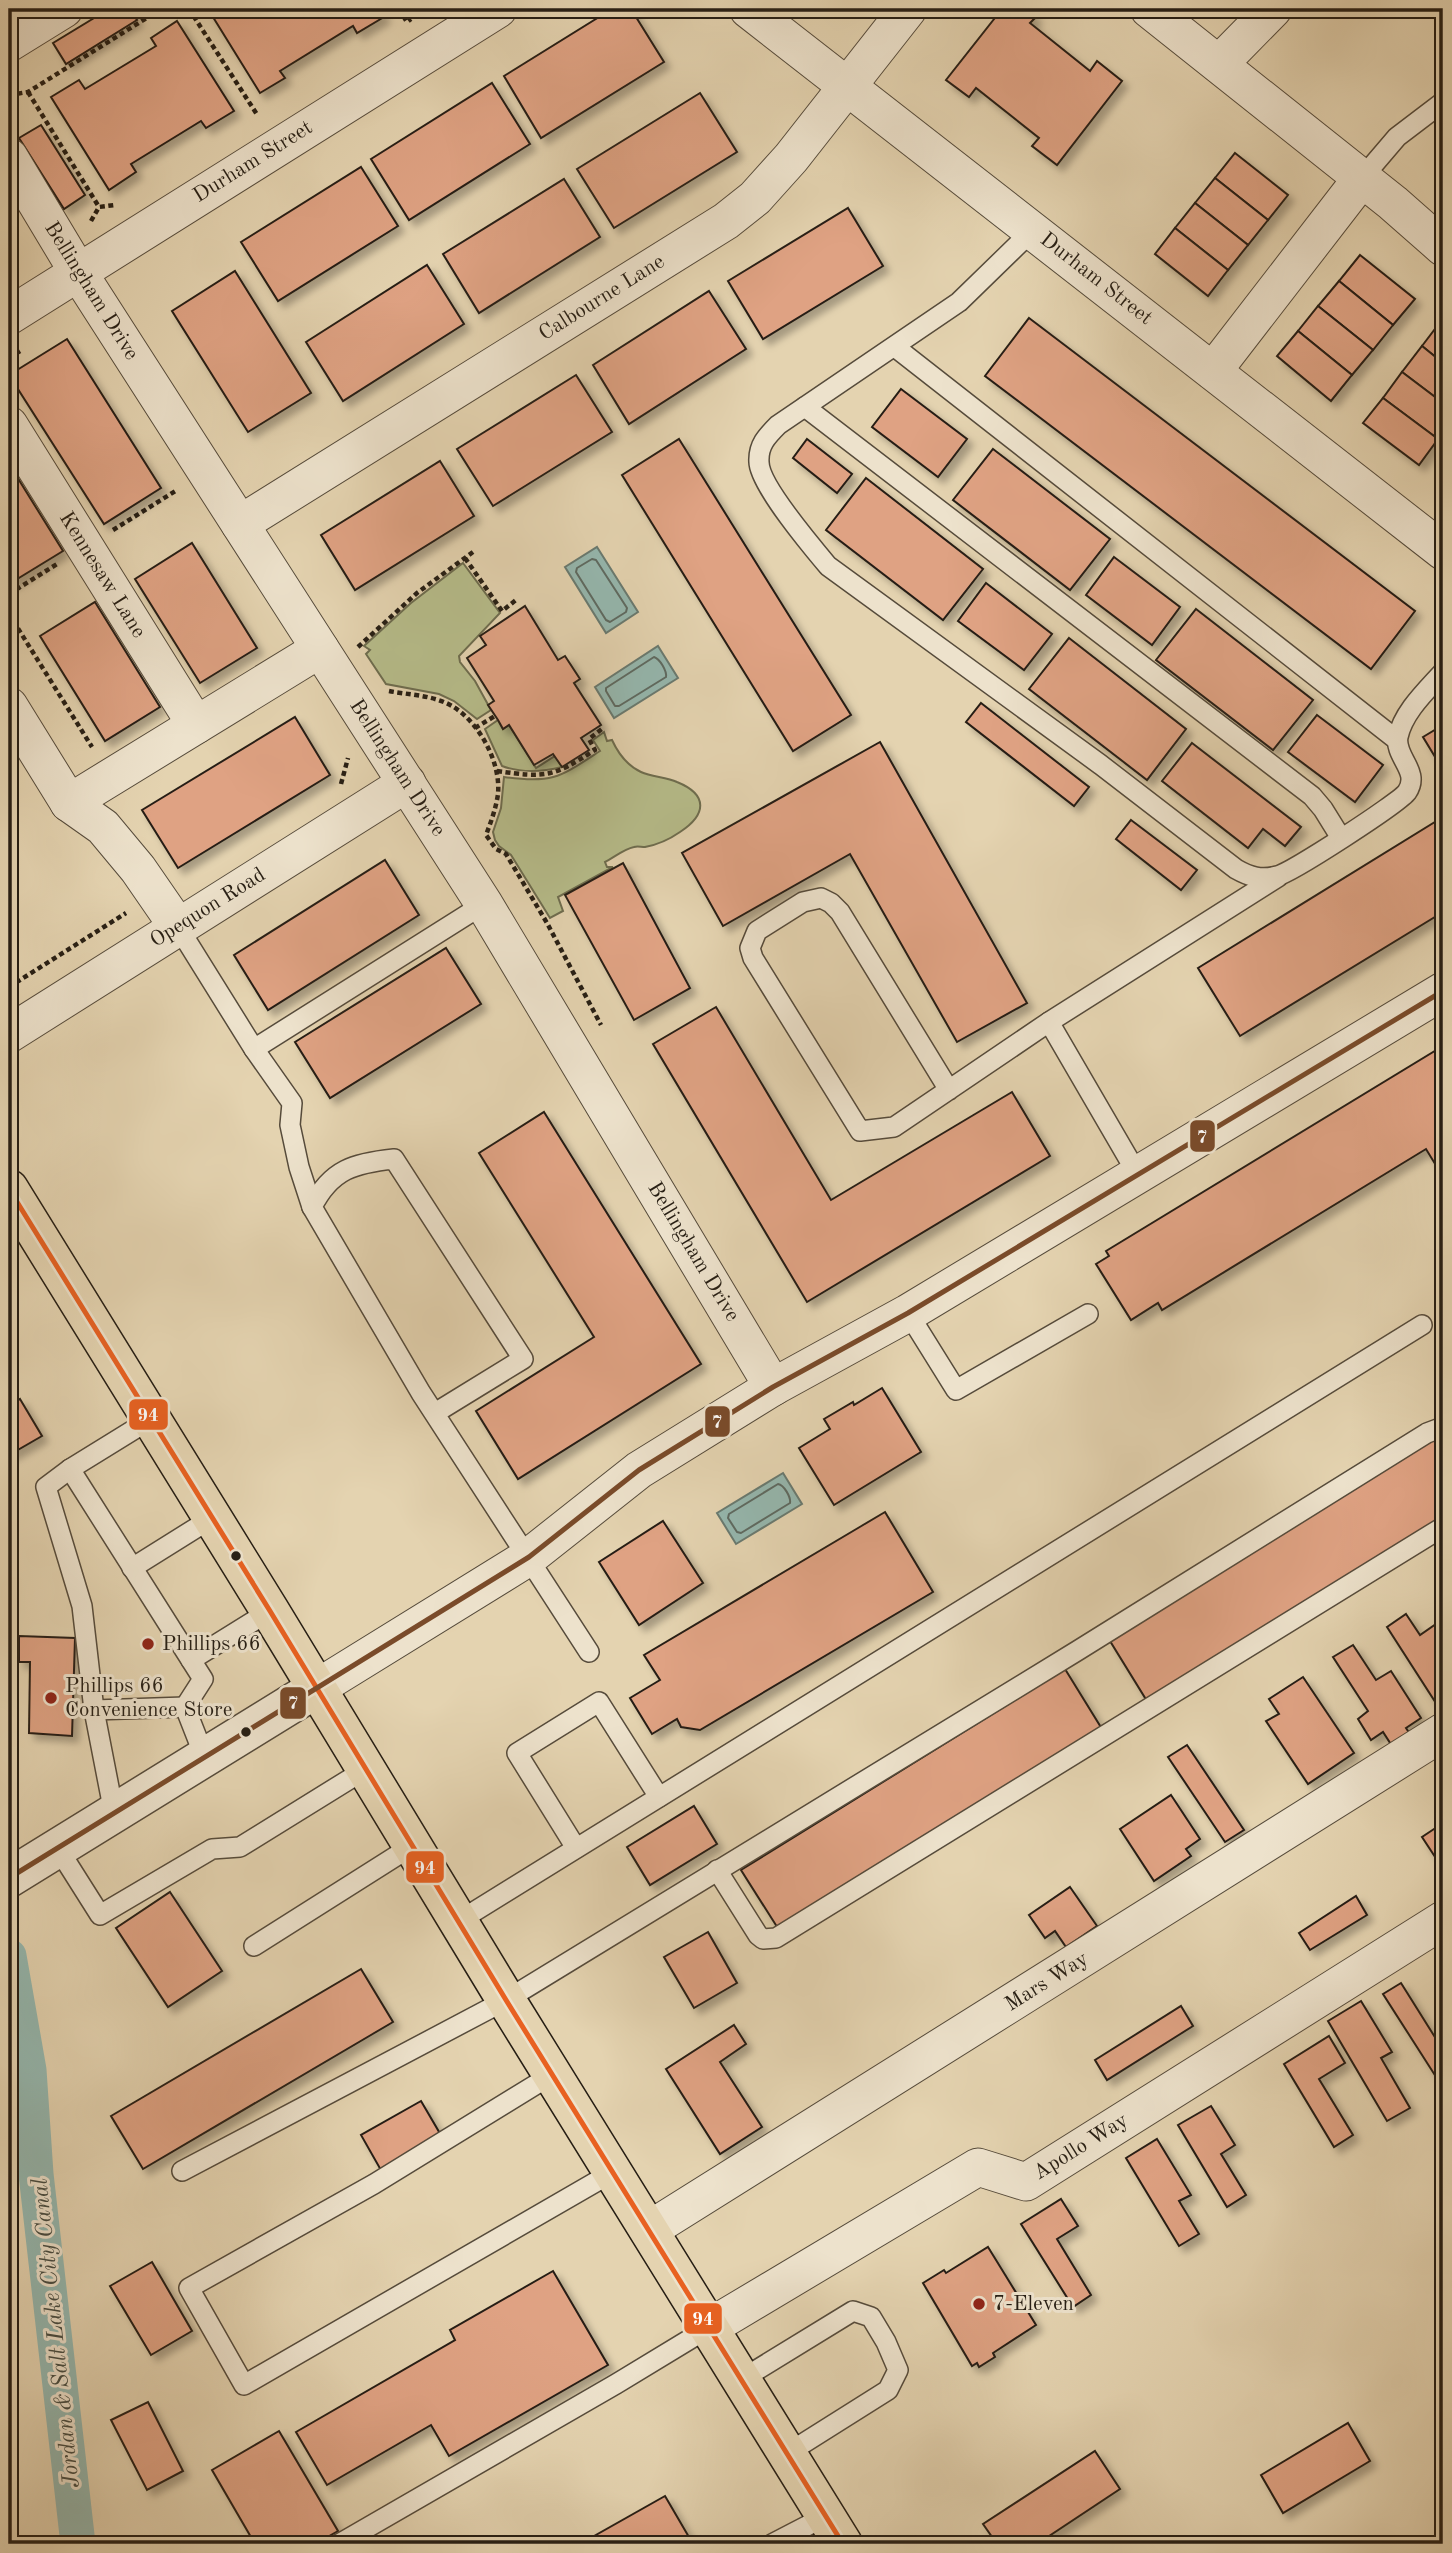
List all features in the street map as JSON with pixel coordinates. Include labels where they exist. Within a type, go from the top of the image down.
[{"type":"main road","points":[[9,1189],[506,2000],[835,2530]]},
{"type":"street","points":[[9,43],[64,9]]},
{"type":"street","name":"Durham Street","points":[[9,316],[498,9]]},
{"type":"street","name":"Durham Street","points":[[748,9],[1443,551]]},
{"type":"street","name":"Calbourne Lane","points":[[240,524],[726,221],[755,198],[782,168],[908,9]]},
{"type":"street","points":[[1149,9],[1362,178],[1443,247]]},
{"type":"street","points":[[1219,64],[1273,9]]},
{"type":"street","name":"Bellingham Drive","points":[[9,157],[78,272],[484,904],[773,1387]]},
{"type":"street","points":[[1213,371],[1362,178]]},
{"type":"street","name":"Kennesaw Lane","points":[[9,425],[196,725]]},
{"type":"street","points":[[69,803],[320,649]]},
{"type":"street","points":[[9,706],[69,803],[103,827],[138,869],[178,927]]},
{"type":"street","name":"Opequon Road","points":[[9,1034],[407,783]]},
{"type":"street","points":[[9,1878],[529,1557],[639,1470],[773,1387],[908,1312],[1443,991]]},
{"type":"street","name":"Mars Way","points":[[649,2230],[1443,1732]]},
{"type":"street","name":"Apollo Way","points":[[710,2327],[978,2167],[1026,2182],[1443,1920]]},
{"type":"lane","points":[[1362,178],[1396,137],[1443,102]]},
{"type":"lane","points":[[1032,230],[959,302],[778,425],[765,438],[758,464],[797,528],[828,566],[1090,757],[1236,869],[1251,877],[1280,875]]},
{"type":"lane","points":[[895,347],[1397,740]]},
{"type":"lane","points":[[805,407],[1312,796],[1324,809],[1341,838]]},
{"type":"lane","points":[[949,1090],[841,912],[831,903],[821,898],[803,902],[757,931],[750,948],[753,958],[860,1131],[894,1127],[949,1090],[1049,1022],[1341,838],[1406,793],[1412,780],[1397,740],[1407,715],[1443,672]]},
{"type":"lane","points":[[254,1049],[484,904]]},
{"type":"lane","points":[[178,927],[254,1049],[292,1103],[290,1125],[299,1167],[312,1207],[421,1393],[589,1652]]},
{"type":"lane","points":[[1049,1022],[1138,1174]]},
{"type":"lane","points":[[312,1207],[327,1182],[353,1165],[394,1159],[523,1359],[435,1412]]},
{"type":"lane","points":[[908,1312],[956,1390],[1088,1314]]},
{"type":"lane","points":[[458,1922],[1422,1325]]},
{"type":"lane","points":[[114,1812],[94,1710],[82,1606],[46,1488],[70,1469],[151,1419]]},
{"type":"lane","points":[[182,2171],[506,2000],[1077,1651],[1427,1433],[1443,1427]]},
{"type":"lane","points":[[70,1469],[203,1679],[185,1707]]},
{"type":"lane","points":[[132,1568],[212,1518]]},
{"type":"lane","points":[[717,1870],[758,1935],[763,1939],[776,1938],[1443,1527]]},
{"type":"lane","points":[[191,1660],[270,1611]]},
{"type":"lane","points":[[576,1848],[517,1754],[588,1709],[600,1702],[659,1797]]},
{"type":"lane","points":[[94,1710],[185,1707]]},
{"type":"lane","points":[[185,1707],[205,1758]]},
{"type":"lane","points":[[57,1847],[100,1915],[212,1849],[240,1847],[366,1769]]},
{"type":"lane","points":[[254,1946],[412,1846]]},
{"type":"lane","points":[[553,2074],[374,2184],[189,2288],[243,2385],[613,2172]]},
{"type":"lane","points":[[742,2379],[853,2311],[870,2317],[886,2342],[898,2370],[888,2389],[788,2453]]},
{"type":"lane","points":[[338,2544],[710,2327]]},
{"type":"lane","points":[[772,2544],[835,2530]]},
{"type":"path","points":[[9,95],[28,92],[161,9]]},
{"type":"path","points":[[189,9],[258,116]]},
{"type":"path","points":[[399,9],[407,22],[417,15]]},
{"type":"path","points":[[28,92],[99,207]]},
{"type":"path","points":[[9,249],[15,259],[14,267],[9,270]]},
{"type":"path","points":[[9,358],[20,351]]},
{"type":"path","points":[[103,536],[180,489],[173,478]]},
{"type":"path","points":[[356,648],[417,593],[473,552]]},
{"type":"path","points":[[466,558],[502,611],[516,600]]},
{"type":"path","points":[[9,594],[64,559]]},
{"type":"path","points":[[9,614],[94,750]]},
{"type":"path","points":[[384,691],[424,696],[450,705],[475,728],[497,771],[498,791],[494,814],[486,835],[496,849],[506,854],[547,923],[603,1029]]},
{"type":"path","points":[[475,728],[495,716]]},
{"type":"path","points":[[497,771],[543,775],[566,769],[595,750],[589,739],[603,729]]},
{"type":"path","points":[[338,792],[349,752]]},
{"type":"path","points":[[9,987],[131,910]]},
{"type":"green space","points":[[463,563],[500,613],[459,656],[460,662],[475,681],[491,710],[477,719],[454,701],[439,694],[386,684],[366,654],[370,650],[364,646],[411,603]]},
{"type":"green space","points":[[498,720],[503,729],[509,725],[536,768],[555,756],[562,767],[532,771],[502,766],[485,729]]},
{"type":"green space","points":[[604,732],[607,741],[612,740],[624,759],[636,769],[677,782],[695,793],[699,799],[699,812],[689,826],[672,837],[649,846],[630,848],[605,862],[607,867],[613,867],[558,897],[563,911],[550,918],[511,855],[495,840],[493,832],[501,808],[504,777],[534,780],[565,772],[600,751],[593,740]]},
{"type":"water","points":[[597,547],[638,612],[606,633],[565,567]]},
{"type":"water","points":[[658,646],[678,678],[614,718],[595,687]]},
{"type":"water","points":[[783,1473],[802,1504],[736,1544],[717,1513]]},
{"type":"building","points":[[109,9],[130,9],[137,20],[66,64],[53,43]]},
{"type":"building","points":[[208,9],[379,9],[384,17],[357,33],[353,26],[280,71],[285,78],[260,93]]},
{"type":"building","points":[[612,9],[631,9],[664,62],[541,138],[504,76]]},
{"type":"building","points":[[1002,9],[1025,9],[1036,17],[1030,23],[1090,71],[1097,61],[1122,81],[1057,165],[1032,146],[1039,138],[976,88],[969,97],[946,80]]},
{"type":"building","points":[[177,21],[234,111],[206,128],[201,121],[131,164],[136,172],[109,190],[51,97],[79,80],[85,89],[156,46],[151,38]]},
{"type":"building","points":[[492,83],[530,144],[409,220],[371,159]]},
{"type":"building","points":[[700,93],[737,152],[614,228],[577,169]]},
{"type":"building","points":[[41,125],[85,195],[64,209],[19,138]]},
{"type":"building","points":[[1235,153],[1288,195],[1268,220],[1215,178]]},
{"type":"building","points":[[361,167],[398,226],[278,301],[241,242]]},
{"type":"building","points":[[1215,178],[1268,220],[1248,245],[1195,203]]},
{"type":"building","points":[[564,179],[600,237],[479,313],[443,254]]},
{"type":"building","points":[[1195,203],[1248,245],[1228,270],[1175,228]]},
{"type":"building","points":[[848,208],[883,266],[763,339],[728,281]]},
{"type":"building","points":[[1175,228],[1228,270],[1208,296],[1155,254]]},
{"type":"building","points":[[1360,255],[1415,299],[1393,325],[1339,281]]},
{"type":"building","points":[[427,265],[464,324],[343,401],[306,342]]},
{"type":"building","points":[[235,271],[311,393],[248,432],[172,311]]},
{"type":"building","points":[[1339,281],[1393,325],[1373,350],[1318,306]]},
{"type":"building","points":[[709,291],[746,349],[629,424],[593,365]]},
{"type":"building","points":[[1318,306],[1373,350],[1352,375],[1298,331]]},
{"type":"building","points":[[1029,318],[1415,611],[1371,669],[985,376]]},
{"type":"building","points":[[1441,321],[1443,322],[1443,363],[1422,346]]},
{"type":"building","points":[[1298,331],[1352,375],[1331,401],[1277,356]]},
{"type":"building","points":[[67,339],[161,488],[104,524],[9,375]]},
{"type":"building","points":[[1422,346],[1443,363],[1443,403],[1402,372]]},
{"type":"building","points":[[1402,372],[1443,403],[1443,432],[1438,439],[1383,398]]},
{"type":"building","points":[[576,375],[612,432],[493,506],[457,449]]},
{"type":"building","points":[[901,389],[967,439],[938,477],[872,427]]},
{"type":"building","points":[[1383,398],[1438,439],[1419,465],[1363,423]]},
{"type":"building","points":[[679,439],[851,715],[793,751],[622,475]]},
{"type":"building","points":[[807,439],[852,474],[837,493],[793,458]]},
{"type":"building","points":[[993,449],[1110,539],[1070,590],[953,500]]},
{"type":"building","points":[[440,461],[474,516],[355,590],[321,535]]},
{"type":"building","points":[[9,464],[63,551],[9,584]]},
{"type":"building","points":[[866,478],[983,569],[943,620],[826,530]]},
{"type":"building","points":[[192,543],[257,648],[200,683],[135,579]]},
{"type":"building","points":[[1114,557],[1180,607],[1152,645],[1086,595]]},
{"type":"building","points":[[986,583],[1052,634],[1024,670],[958,621]]},
{"type":"building","points":[[95,602],[160,707],[105,741],[40,636]]},
{"type":"building","points":[[525,606],[558,660],[565,656],[580,679],[574,683],[601,725],[581,738],[589,750],[562,767],[553,754],[534,765],[509,725],[503,729],[488,705],[494,701],[467,658],[486,645],[480,636]]},
{"type":"building","points":[[1196,609],[1313,700],[1273,750],[1156,660]]},
{"type":"building","points":[[1069,638],[1186,729],[1147,780],[1029,689]]},
{"type":"building","points":[[981,703],[1089,787],[1074,806],[966,722]]},
{"type":"building","points":[[1317,715],[1383,765],[1355,802],[1288,752]]},
{"type":"building","points":[[295,717],[330,775],[178,868],[142,810]]},
{"type":"building","points":[[1443,725],[1443,770],[1423,737]]},
{"type":"building","points":[[880,742],[1027,1003],[957,1042],[850,854],[723,926],[682,853]]},
{"type":"building","points":[[1192,743],[1301,827],[1285,846],[1263,829],[1248,848],[1162,781]]},
{"type":"building","points":[[1443,817],[1443,912],[1240,1036],[1198,968]]},
{"type":"building","points":[[1131,820],[1197,870],[1181,890],[1116,839]]},
{"type":"building","points":[[385,860],[419,915],[268,1010],[234,955]]},
{"type":"building","points":[[623,863],[690,988],[634,1020],[565,895]]},
{"type":"building","points":[[446,948],[481,1004],[330,1098],[295,1042]]},
{"type":"building","points":[[716,1007],[831,1200],[1012,1092],[1050,1156],[807,1302],[653,1044]]},
{"type":"building","points":[[1443,1046],[1443,1169],[1440,1172],[1426,1149],[1162,1310],[1158,1303],[1131,1320],[1096,1264],[1109,1256],[1106,1251]]},
{"type":"building","points":[[544,1112],[701,1364],[518,1479],[476,1411],[594,1337],[479,1153]]},
{"type":"building","points":[[882,1388],[921,1452],[834,1505],[799,1448],[830,1429],[824,1419]]},
{"type":"building","points":[[20,1399],[42,1436],[9,1455],[9,1406]]},
{"type":"building","points":[[1434,1439],[1443,1454],[1443,1517],[1147,1701],[1110,1641]]},
{"type":"building","points":[[885,1512],[933,1592],[700,1730],[681,1727],[677,1719],[652,1734],[630,1698],[660,1680],[644,1655]]},
{"type":"building","points":[[663,1521],[703,1583],[639,1625],[599,1562]]},
{"type":"building","points":[[1406,1614],[1420,1635],[1436,1624],[1443,1636],[1443,1714],[1387,1627]]},
{"type":"building","name":"Phillips 66 Convenience Store","points":[[19,1636],[75,1638],[72,1736],[29,1733],[30,1662],[19,1662]]},
{"type":"building","points":[[1353,1645],[1376,1680],[1391,1671],[1421,1718],[1406,1728],[1412,1737],[1394,1749],[1383,1732],[1371,1740],[1358,1719],[1368,1711],[1333,1657]]},
{"type":"building","points":[[1065,1669],[1102,1729],[779,1930],[741,1870]]},
{"type":"building","points":[[1303,1677],[1354,1753],[1308,1784],[1266,1721],[1279,1714],[1269,1699]]},
{"type":"building","points":[[1187,1745],[1244,1830],[1225,1842],[1168,1757]]},
{"type":"building","points":[[1171,1795],[1200,1839],[1186,1849],[1191,1856],[1154,1881],[1120,1829]]},
{"type":"building","points":[[694,1806],[717,1844],[650,1885],[627,1847]]},
{"type":"building","points":[[1443,1823],[1443,1869],[1422,1837]]},
{"type":"building","points":[[1070,1887],[1097,1926],[1066,1947],[1055,1931],[1045,1938],[1029,1915]]},
{"type":"building","points":[[170,1892],[222,1971],[168,2007],[116,1928]]},
{"type":"building","points":[[1356,1896],[1367,1915],[1310,1950],[1299,1933]]},
{"type":"building","points":[[708,1932],[737,1983],[694,2008],[664,1957]]},
{"type":"building","points":[[361,1969],[393,2022],[143,2169],[111,2116]]},
{"type":"building","points":[[1401,1983],[1443,2050],[1443,2077],[1438,2080],[1383,1994]]},
{"type":"building","points":[[1361,2001],[1392,2052],[1381,2058],[1410,2108],[1387,2121],[1328,2021]]},
{"type":"building","points":[[1181,2006],[1193,2026],[1107,2080],[1095,2060]]},
{"type":"building","points":[[734,2025],[746,2044],[720,2062],[762,2127],[720,2154],[666,2069]]},
{"type":"building","points":[[1329,2036],[1345,2063],[1319,2079],[1353,2135],[1334,2147],[1284,2064]]},
{"type":"building","points":[[421,2101],[442,2137],[382,2172],[361,2135]]},
{"type":"building","points":[[1211,2106],[1235,2145],[1221,2154],[1246,2195],[1227,2207],[1178,2125]]},
{"type":"building","points":[[1157,2139],[1191,2195],[1179,2201],[1199,2234],[1179,2246],[1126,2158]]},
{"type":"building","points":[[1061,2199],[1078,2226],[1057,2239],[1091,2295],[1073,2307],[1021,2224]]},
{"type":"building","name":"7-Eleven","points":[[988,2247],[1036,2325],[993,2353],[995,2357],[979,2367],[977,2363],[972,2366],[923,2283],[944,2270],[946,2273]]},
{"type":"building","points":[[152,2262],[192,2331],[151,2355],[110,2286]]},
{"type":"building","points":[[553,2271],[608,2365],[449,2456],[431,2425],[327,2485],[296,2432],[455,2340],[450,2330]]},
{"type":"building","points":[[148,2402],[183,2471],[147,2490],[111,2420]]},
{"type":"building","points":[[1348,2423],[1370,2461],[1283,2513],[1261,2475]]},
{"type":"building","points":[[279,2431],[338,2531],[315,2544],[255,2544],[212,2470]]},
{"type":"building","points":[[1095,2451],[1120,2489],[1037,2544],[997,2544],[983,2524]]},
{"type":"building","points":[[665,2496],[693,2544],[580,2544]]},
{"type":"waterway","name":"Jordan & Salt Lake City Canal","points":[[9,1956],[29,2070],[36,2174],[78,2544]]},
{"type":"transit line","name":"7","points":[[9,1878],[529,1557],[639,1470],[773,1387],[908,1313],[1443,991]]},
{"type":"transit line","name":"94","points":[[9,1189],[843,2544]]},
{"type":"place","name":"Phillips 66","points":[[148,1644]]},
{"type":"place","name":"Phillips 66 Convenience Store","points":[[51,1698]]},
{"type":"place","name":"7-Eleven","points":[[979,2304]]}]
